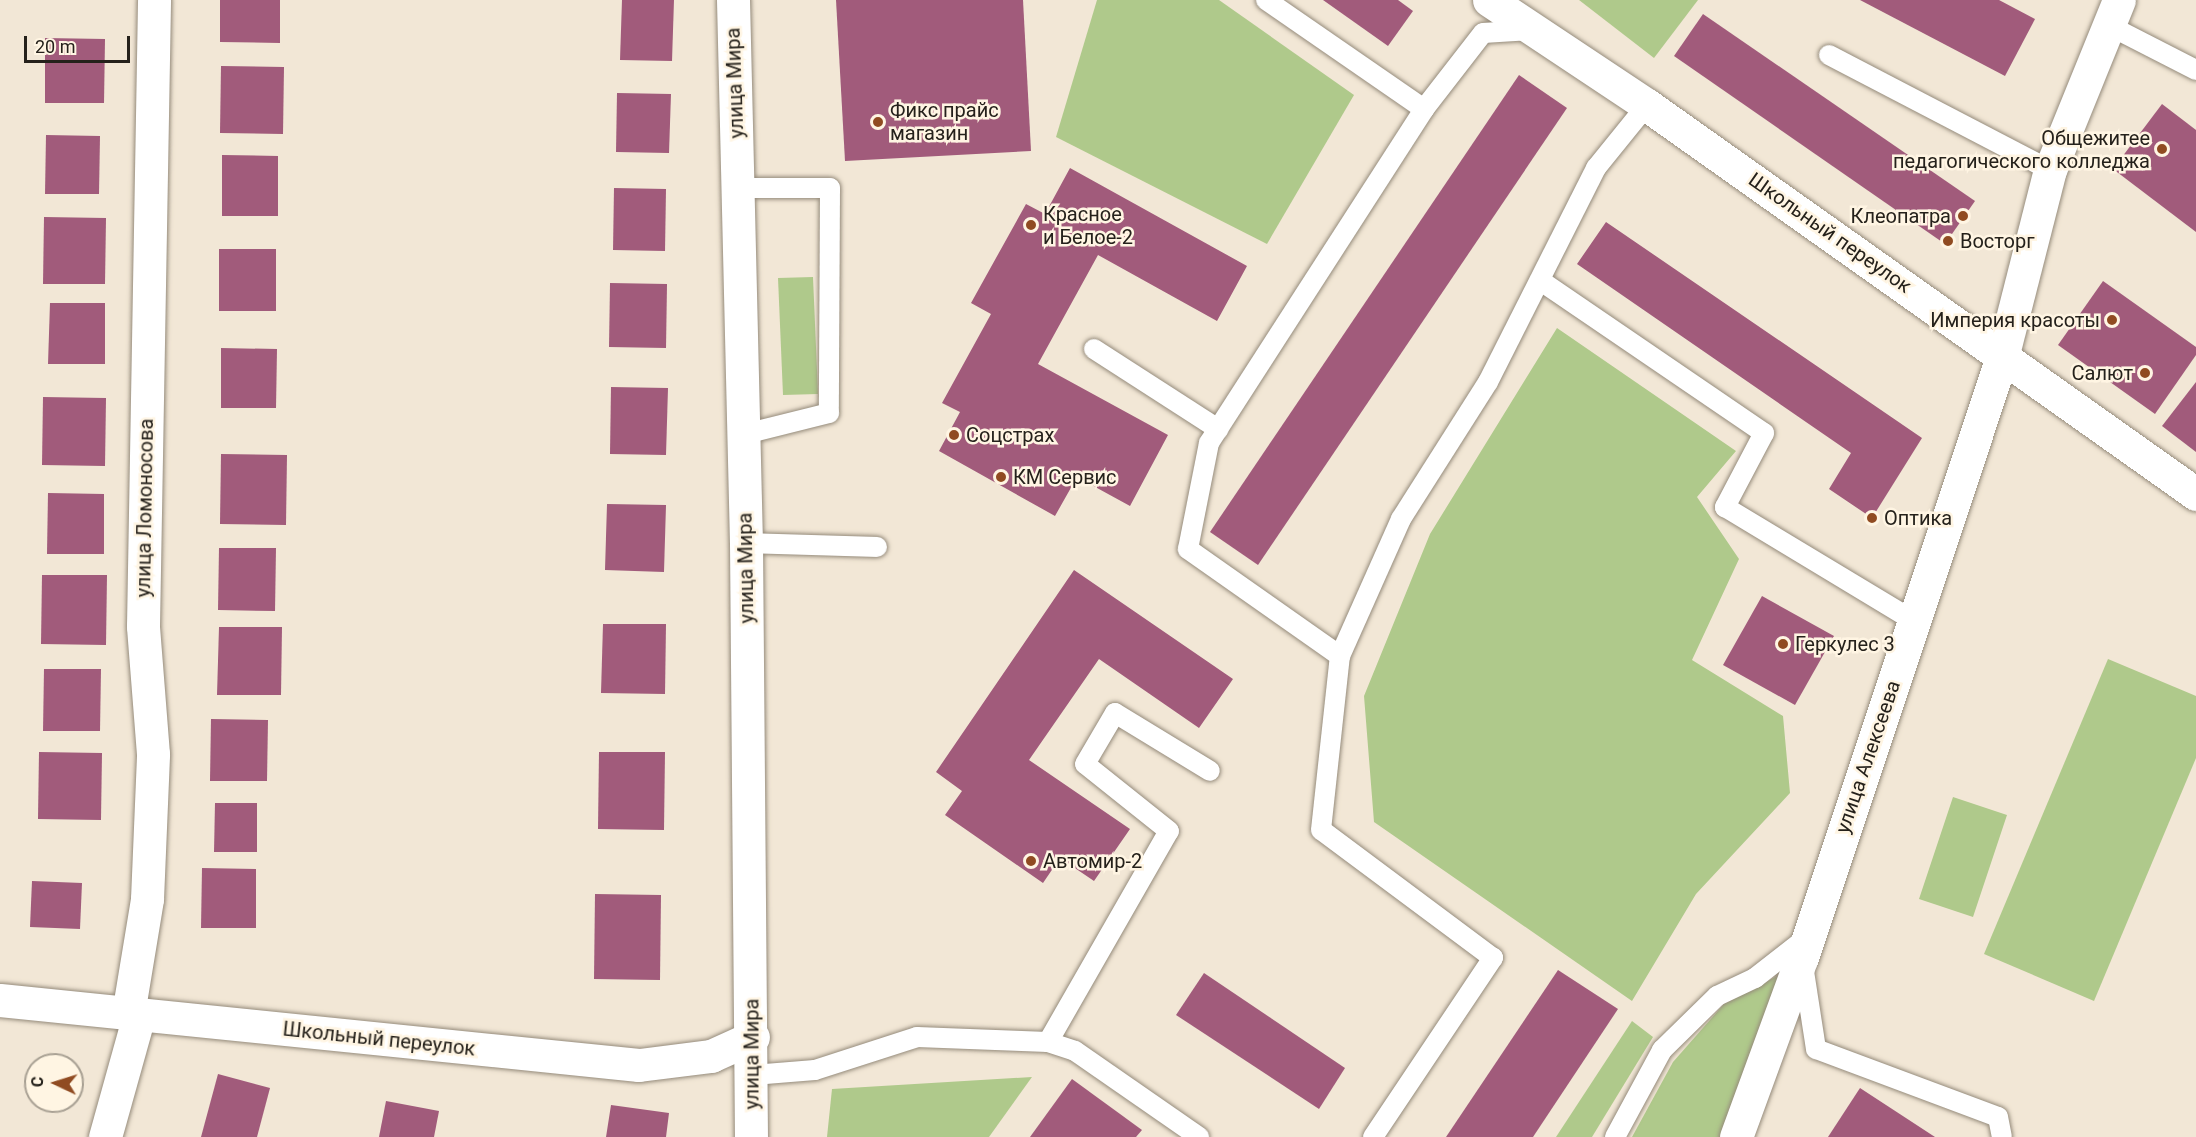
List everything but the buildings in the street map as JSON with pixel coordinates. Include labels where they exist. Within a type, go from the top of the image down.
[{"type":"street","name":"улица Ломоносова","points":[[105,1137],[134,1014],[147,899],[153,754],[143,626],[154,0]]},
{"type":"street","name":"улица Мира","points":[[733,0],[741,435],[746,543],[753,1037],[751,1137]]},
{"type":"street","name":"Школьный переулок","points":[[1489,0],[1647,105],[2003,354],[2196,494]]},
{"type":"street","name":"улица Алексеева","points":[[1736,1137],[1804,947],[2003,354],[2050,170],[2113,12]]},
{"type":"street","name":"Школьный переулок","points":[[0,1000],[639,1065],[711,1056],[753,1037]]},
{"type":"lane","points":[[1266,0],[1424,109]]},
{"type":"lane","points":[[2113,12],[2196,70]]},
{"type":"lane","points":[[1340,656],[1188,549],[1209,443],[1424,109],[1483,33],[1531,30]]},
{"type":"lane","points":[[1829,55],[2050,170]]},
{"type":"lane","points":[[1373,1137],[1492,958],[1321,830],[1340,656],[1401,519],[1488,382],[1596,168],[1647,105]]},
{"type":"lane","points":[[738,188],[830,188],[829,413],[741,435]]},
{"type":"lane","points":[[1540,281],[1764,433],[1725,507],[1914,621]]},
{"type":"lane","points":[[1094,349],[1218,429]]},
{"type":"lane","points":[[746,543],[877,547]]},
{"type":"lane","points":[[1048,1042],[1169,831],[1085,764],[1115,713],[1210,771]]},
{"type":"lane","points":[[1616,1137],[1662,1050],[1717,996],[1755,978],[1804,947],[1816,1049],[1998,1117],[2002,1137]]},
{"type":"lane","points":[[753,1075],[815,1070],[917,1037],[1048,1042],[1076,1051],[1196,1135]]},
{"type":"green space","points":[[1097,0],[1219,0],[1354,95],[1267,244],[1056,137]]},
{"type":"green space","points":[[1579,0],[1698,0],[1654,58]]},
{"type":"green space","points":[[813,277],[818,394],[783,395],[778,278]]},
{"type":"green space","points":[[1557,328],[1736,451],[1697,497],[1739,559],[1692,660],[1783,716],[1790,793],[1696,894],[1632,1001],[1374,822],[1364,696],[1430,534]]},
{"type":"green space","points":[[2108,659],[2196,696],[2196,758],[2094,1001],[1984,954]]},
{"type":"green space","points":[[1953,797],[2007,815],[1973,917],[1919,899]]},
{"type":"green space","points":[[1785,972],[1723,1137],[1632,1137],[1673,1062],[1724,1004]]},
{"type":"green space","points":[[1632,1021],[1653,1037],[1592,1137],[1556,1137]]},
{"type":"green space","points":[[1032,1077],[989,1137],[827,1137],[832,1089]]},
{"type":"place","name":"Фикс прайс магазин","points":[[878,122]]},
{"type":"place","name":"Общежитее педагогического колледжа","points":[[2162,149]]},
{"type":"place","name":"Клеопатра","points":[[1963,216]]},
{"type":"place","name":"Красное и Белое-2","points":[[1031,225]]},
{"type":"place","name":"Восторг","points":[[1948,241]]},
{"type":"place","name":"Империя красоты","points":[[2112,320]]},
{"type":"place","name":"Салют","points":[[2145,373]]},
{"type":"place","name":"Соцстрах","points":[[954,435]]},
{"type":"place","name":"КМ Сервис","points":[[1001,477]]},
{"type":"place","name":"Оптика","points":[[1872,518]]},
{"type":"place","name":"Геркулес 3","points":[[1783,644]]},
{"type":"place","name":"Автомир-2","points":[[1031,861]]}]
